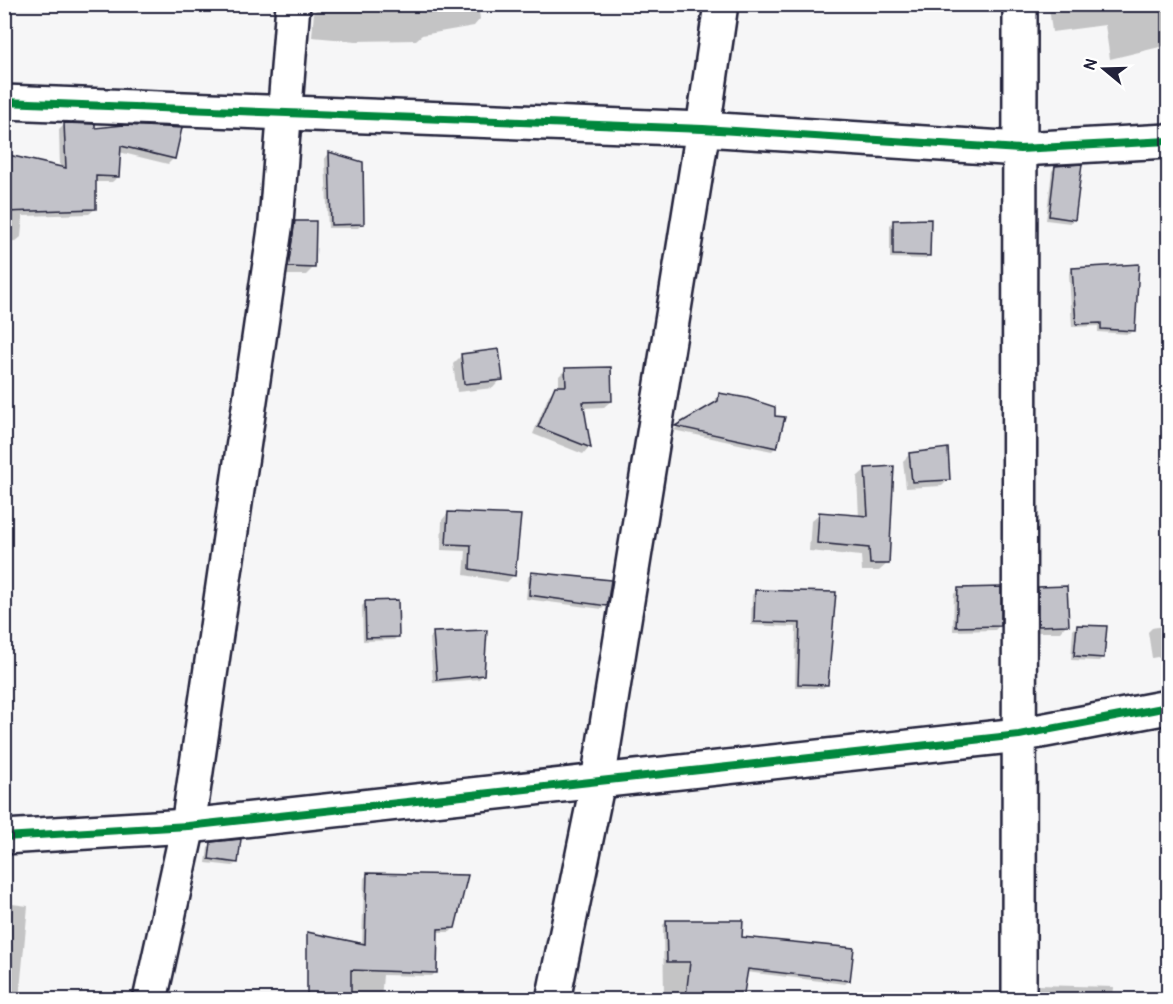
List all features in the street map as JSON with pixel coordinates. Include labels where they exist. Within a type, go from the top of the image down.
[{"type":"street","points":[[150,999],[188,826],[276,222],[293,4]]},
{"type":"street","points":[[553,999],[598,781],[721,4]]},
{"type":"street","points":[[1019,999],[1020,4]]},
{"type":"street","points":[[4,102],[703,129],[1020,149],[1168,141]]},
{"type":"street","points":[[4,837],[188,826],[1019,735],[1168,707]]},
{"type":"building","points":[[64,123],[95,124],[95,128],[124,125],[182,128],[175,159],[121,146],[119,177],[96,176],[96,209],[4,212],[4,154],[66,168]]},
{"type":"building","points":[[329,152],[363,162],[364,224],[331,225]]},
{"type":"building","points":[[1082,164],[1075,220],[1049,216],[1055,166]]},
{"type":"building","points":[[931,219],[930,256],[893,255],[893,220]]},
{"type":"building","points":[[295,221],[316,221],[315,268],[288,267]]},
{"type":"building","points":[[1139,264],[1135,331],[1101,329],[1101,323],[1076,324],[1072,268]]},
{"type":"building","points":[[499,349],[503,380],[464,384],[461,354]]},
{"type":"building","points":[[611,367],[612,401],[583,402],[591,448],[538,427],[555,386],[566,386],[565,368]]},
{"type":"building","points":[[719,393],[747,398],[775,407],[775,416],[785,417],[777,448],[675,426],[718,401]]},
{"type":"building","points":[[948,448],[950,480],[912,482],[909,453]]},
{"type":"building","points":[[894,466],[889,564],[870,564],[869,548],[817,543],[819,512],[868,516],[865,468]]},
{"type":"building","points":[[448,512],[521,515],[515,576],[470,569],[471,545],[446,544]]},
{"type":"building","points":[[531,572],[611,580],[607,606],[529,595]]},
{"type":"building","points":[[1067,586],[1069,625],[1038,626],[1038,587]]},
{"type":"building","points":[[1001,587],[1001,626],[956,627],[958,588]]},
{"type":"building","points":[[755,590],[836,592],[828,685],[798,684],[800,623],[754,622]]},
{"type":"building","points":[[398,600],[399,637],[366,638],[365,601]]},
{"type":"building","points":[[1077,625],[1107,626],[1104,658],[1074,656]]},
{"type":"building","points":[[487,630],[484,675],[437,680],[433,632]]},
{"type":"building","points":[[241,839],[238,863],[209,859],[211,842]]},
{"type":"building","points":[[367,873],[468,875],[455,928],[438,929],[437,973],[351,970],[351,996],[307,997],[307,932],[365,944]]},
{"type":"building","points":[[666,920],[743,920],[742,937],[854,948],[850,981],[748,969],[743,999],[686,996],[690,962],[667,962]]},
{"type":"cycle path","points":[[4,102],[703,129],[1020,149],[1168,141]]},
{"type":"cycle path","points":[[4,837],[188,826],[1019,735],[1168,707]]}]
